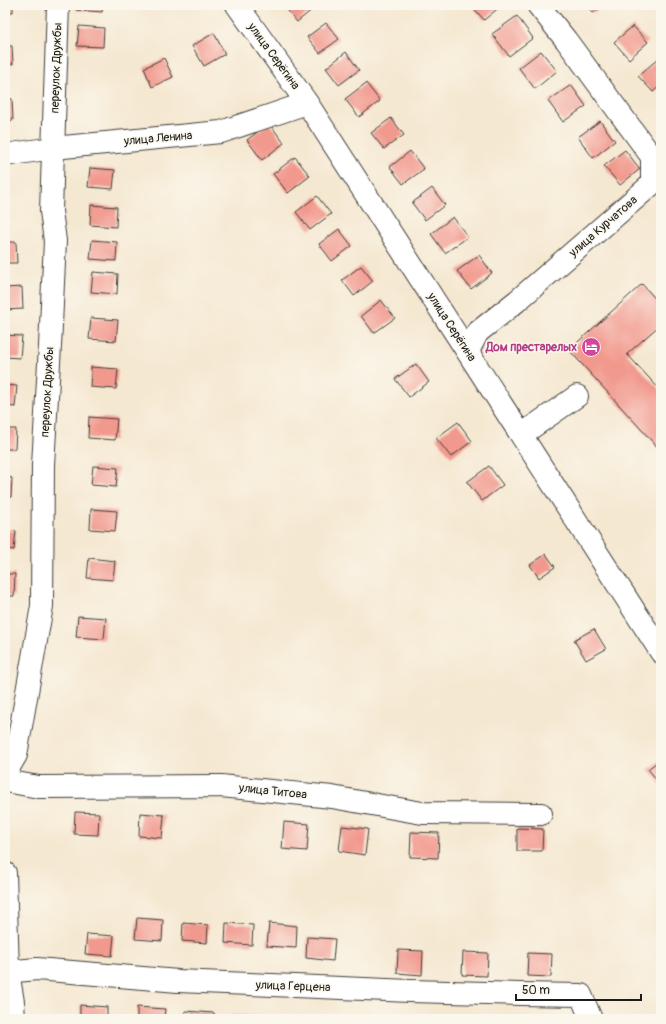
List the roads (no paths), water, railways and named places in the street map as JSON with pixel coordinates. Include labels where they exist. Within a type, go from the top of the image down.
[{"type":"street","name":"переулок Дружбы","points":[[5,774],[16,755],[42,606],[43,465],[55,241],[51,211],[58,5]]},
{"type":"street","name":"улица Серёгина","points":[[237,5],[307,103],[661,652]]},
{"type":"street","name":"улица Курчатова","points":[[468,351],[478,332],[517,301],[652,184],[652,157],[566,40],[538,5]]},
{"type":"street","name":"улица Ленина","points":[[5,155],[53,148],[221,132],[307,103]]},
{"type":"street","points":[[521,435],[577,396]]},
{"type":"street","name":"улица Титова","points":[[5,781],[39,787],[221,786],[332,797],[422,813],[541,814]]},
{"type":"street","points":[[5,874],[7,972],[13,1010]]},
{"type":"street","name":"улица Герцена","points":[[7,972],[37,969],[186,981],[581,995],[591,1019]]},
{"type":"place","name":"Дом престарелых","points":[[591,347]]}]
